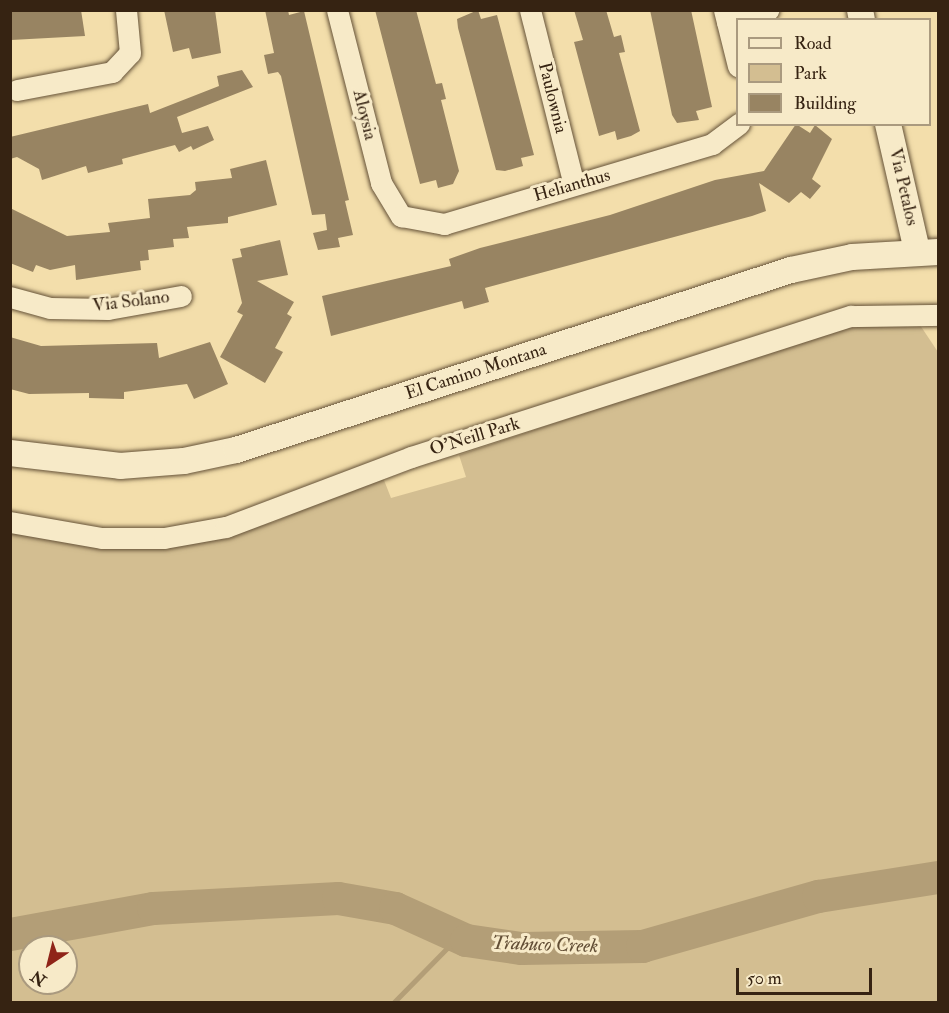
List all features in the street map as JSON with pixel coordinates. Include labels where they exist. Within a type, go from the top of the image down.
[{"type":"street","points":[[18,90],[112,72],[130,53],[126,10]]},
{"type":"street","name":"Aloysia","points":[[337,10],[381,183],[402,216]]},
{"type":"street","name":"Paulownia","points":[[530,10],[574,185]]},
{"type":"street","points":[[736,58],[725,16],[768,10]]},
{"type":"street","name":"Helianthus","points":[[402,216],[444,224],[712,144],[739,126]]},
{"type":"street","name":"Via Petalos","points":[[889,126],[928,252]]},
{"type":"street","name":"El Camino Montana","points":[[10,453],[120,466],[184,461],[236,450],[791,270],[852,257],[928,252]]},
{"type":"street","name":"Via Solano","points":[[10,297],[50,308],[108,309],[181,296]]},
{"type":"street","name":"O'Neill Park","points":[[10,522],[102,538],[204,532],[256,517],[400,460],[852,316],[939,315]]},
{"type":"green space","points":[[918,322],[938,352],[938,1002],[11,1002],[10,515],[44,539],[180,546],[274,522],[382,475],[391,498],[466,477],[459,455],[854,323]]},
{"type":"building","points":[[10,10],[81,10],[85,36],[11,40]]},
{"type":"building","points":[[164,10],[215,10],[221,53],[192,59],[189,48],[173,52]]},
{"type":"building","points":[[265,10],[288,10],[289,15],[304,11],[349,200],[345,201],[353,235],[338,238],[340,247],[318,250],[313,233],[327,230],[325,214],[312,215],[281,76],[278,72],[268,74],[264,55],[274,53]]},
{"type":"building","points":[[375,10],[416,10],[436,84],[442,83],[446,99],[441,100],[459,171],[453,184],[438,188],[436,180],[420,184]]},
{"type":"building","points":[[478,10],[481,19],[497,15],[534,155],[521,158],[523,166],[505,171],[496,170],[458,28],[457,19]]},
{"type":"building","points":[[574,10],[606,10],[614,37],[621,35],[625,52],[619,53],[640,131],[631,136],[617,140],[615,131],[599,136],[574,42],[583,40]]},
{"type":"building","points":[[650,10],[691,10],[712,107],[696,111],[699,120],[677,123],[672,115]]},
{"type":"building","points":[[242,70],[253,87],[177,117],[182,133],[208,126],[214,140],[193,150],[191,146],[179,152],[175,145],[122,159],[123,164],[88,173],[86,166],[42,180],[39,169],[17,157],[10,159],[10,137],[148,104],[150,113],[219,86],[217,76]]},
{"type":"building","points":[[795,126],[799,126],[810,133],[816,126],[832,139],[812,179],[821,186],[810,199],[801,192],[789,203],[759,183],[766,211],[485,288],[489,302],[464,309],[462,301],[331,336],[322,296],[451,266],[449,259],[480,248],[610,215],[715,180],[764,171]]},
{"type":"building","points":[[266,160],[277,205],[228,217],[228,223],[187,227],[189,238],[173,239],[174,247],[148,250],[149,260],[140,261],[141,270],[76,280],[75,265],[50,270],[36,265],[33,272],[10,263],[10,208],[67,236],[110,232],[108,223],[150,218],[148,199],[190,195],[196,190],[195,182],[232,178],[230,169]]},
{"type":"building","points":[[280,240],[288,275],[257,281],[294,302],[287,314],[292,317],[275,348],[283,352],[265,383],[220,357],[243,315],[237,312],[242,303],[232,259],[242,257],[240,249]]},
{"type":"building","points":[[10,337],[41,346],[157,343],[159,358],[210,342],[228,384],[194,399],[187,384],[124,392],[124,399],[89,398],[89,393],[29,394],[10,389]]},
{"type":"waterway","name":"Trabuco Creek","points":[[10,934],[153,908],[338,898],[395,908],[466,940],[521,948],[642,946],[818,896],[938,877]]},
{"type":"waterway","points":[[394,1002],[447,948],[466,940]]}]
